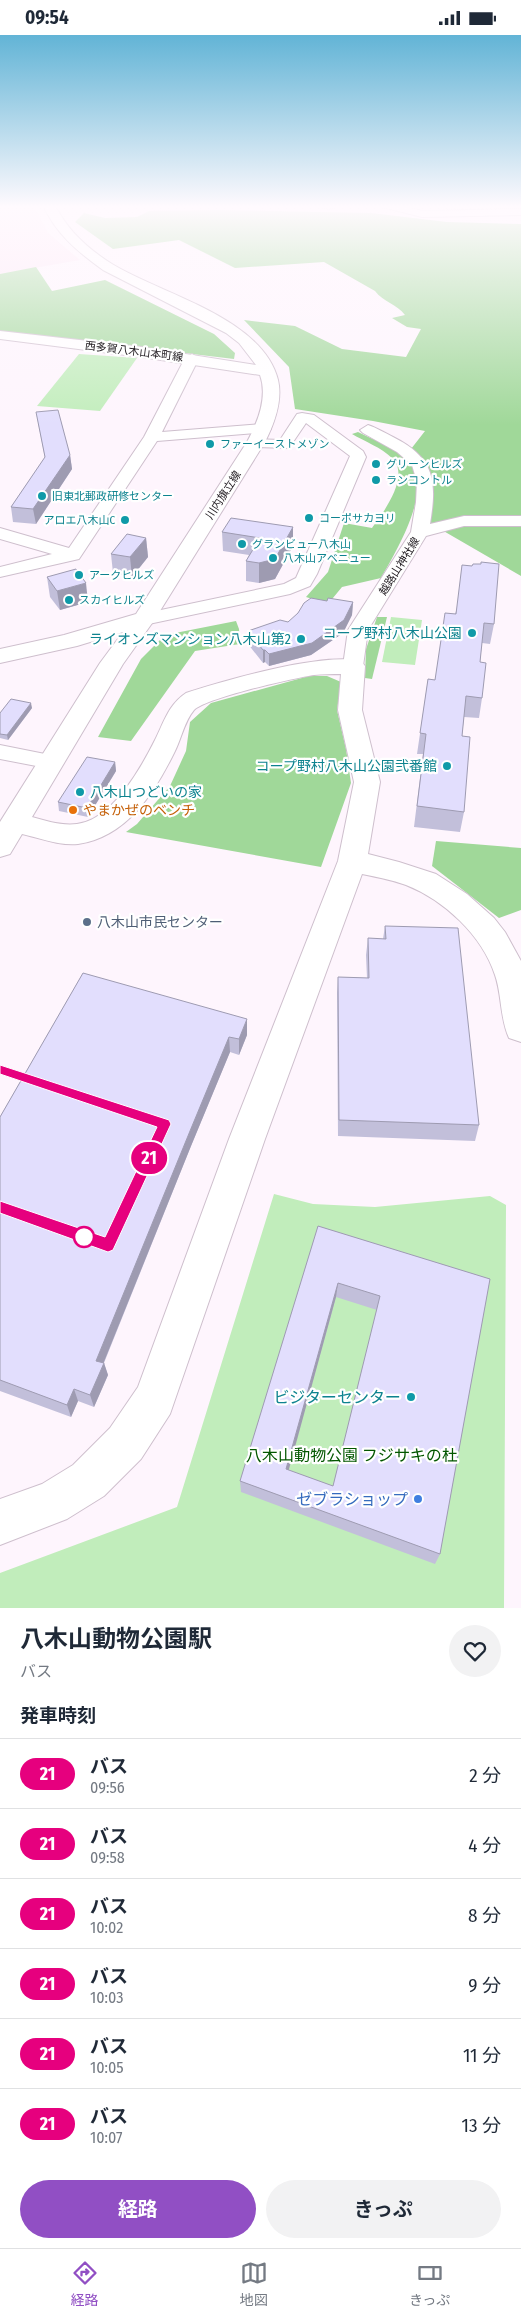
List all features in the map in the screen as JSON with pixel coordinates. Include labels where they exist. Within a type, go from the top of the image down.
[{"type":"street","name":"川内旗立線","points":[[0,847],[112,663],[144,619],[259,436],[271,394],[267,371],[243,339],[228,329],[130,278]]},
{"type":"street","name":"西多賀八木山本町線","points":[[0,335],[192,359],[267,371]]},
{"type":"street","points":[[0,572],[73,555],[152,437],[192,359]]},
{"type":"street","points":[[0,645],[55,631],[144,619],[290,588],[303,582],[358,457],[357,454],[309,418],[302,417],[284,445],[259,436],[152,437]]},
{"type":"street","points":[[368,430],[413,456],[419,465],[424,475],[425,491],[420,532]]},
{"type":"street","name":"越路山神社線","points":[[353,666],[358,630],[420,532],[464,521],[521,521]]},
{"type":"street","points":[[0,533],[73,555]]},
{"type":"street","points":[[0,656],[69,641],[144,619]]},
{"type":"street","points":[[0,1522],[57,1501],[89,1481],[119,1454],[140,1427],[155,1399],[247,1139],[352,861],[367,782],[350,710],[353,666],[314,668],[216,691],[185,705],[140,791],[108,822],[92,831],[76,835],[13,823]]},
{"type":"street","points":[[0,752],[52,762]]},
{"type":"street","points":[[352,861],[425,882],[465,906],[494,938],[507,961],[517,991],[521,1028]]},
{"type":"green space","points":[[0,278],[44,278],[52,291],[105,280],[214,334],[235,353],[234,359],[0,331]]},
{"type":"green space","points":[[353,278],[521,278],[521,576],[428,522],[431,491],[429,473],[420,457],[411,449],[425,431],[295,409],[289,367],[244,320],[295,326],[342,349],[406,357],[421,329],[407,327],[392,318],[405,315],[375,291]]},
{"type":"green space","points":[[79,354],[137,358],[100,411],[37,406]]},
{"type":"green space","points":[[358,432],[393,449],[406,458],[417,475],[418,489],[410,522],[381,578],[342,587],[328,604],[306,597],[328,572],[344,523],[372,528],[388,504],[397,484],[397,466],[392,458],[352,434]]},
{"type":"green space","points":[[377,617],[387,617],[372,679],[365,678],[366,649]]},
{"type":"green space","points":[[391,617],[422,620],[415,665],[382,662]]},
{"type":"green space","points":[[236,621],[239,629],[240,644],[195,651],[131,741],[98,737],[141,659],[165,635]]},
{"type":"green space","points":[[309,676],[327,676],[341,682],[337,710],[351,783],[321,867],[126,832],[137,824],[170,786],[186,751],[190,722],[211,703]]},
{"type":"green space","points":[[436,841],[521,848],[521,910],[499,918],[432,866]]},
{"type":"green space","name":"八木山動物公園 フジサキの杜","points":[[274,1194],[313,1204],[375,1207],[490,1196],[506,1205],[504,1608],[0,1608],[0,1573],[177,1507]]},
{"type":"building","points":[[58,410],[70,455],[33,509],[11,507],[45,457],[36,412]]},
{"type":"building","points":[[231,518],[293,527],[275,559],[259,563],[246,561],[260,538],[222,532]]},
{"type":"building","points":[[127,534],[146,538],[130,557],[111,554]]},
{"type":"building","points":[[481,562],[499,564],[494,624],[484,623],[480,662],[486,663],[482,698],[466,696],[462,736],[470,737],[464,812],[417,806],[426,734],[420,733],[428,679],[435,680],[445,613],[456,614],[462,565],[472,566],[473,564],[481,564]]},
{"type":"building","points":[[76,569],[86,583],[57,591],[47,577]]},
{"type":"building","points":[[311,598],[327,601],[328,598],[353,602],[344,620],[312,643],[269,654],[263,650],[248,631],[280,620],[288,622],[298,613],[304,603]]},
{"type":"building","points":[[11,699],[31,703],[7,735],[0,734],[0,713]]},
{"type":"building","points":[[87,757],[115,762],[87,808],[58,802]]},
{"type":"building","points":[[385,926],[458,928],[479,1125],[339,1120],[338,977],[369,978],[368,938],[386,939]]},
{"type":"building","points":[[83,973],[247,1019],[239,1039],[229,1037],[96,1361],[104,1363],[90,1395],[74,1389],[67,1405],[0,1380],[0,1117]]},
{"type":"building","name":"ビジターセンター","points":[[318,1226],[490,1279],[440,1554],[240,1481]],"holes":[[[338,1283],[380,1296],[333,1486],[286,1469]]]},
{"type":"bus line","name":"21","points":[[0,1071],[165,1124],[108,1245],[0,1207]]},
{"type":"place","name":"ファーイーストメゾン","points":[[210,444]]},
{"type":"place","name":"グリーンヒルズ","points":[[376,464]]},
{"type":"place","name":"ランコントル","points":[[376,480]]},
{"type":"place","name":"旧東北郵政研修センター","points":[[42,496]]},
{"type":"place","name":"コーポサカヨリ","points":[[309,518]]},
{"type":"place","name":"アロエ八木山C","points":[[125,520]]},
{"type":"place","name":"グランビュー八木山","points":[[242,544]]},
{"type":"place","name":"八木山アベニュー","points":[[273,558]]},
{"type":"place","name":"アークヒルズ","points":[[79,575]]},
{"type":"place","name":"スカイヒルズ","points":[[69,600]]},
{"type":"place","name":"コープ野村八木山公園","points":[[472,633]]},
{"type":"place","name":"ライオンズマンション八木山第2","points":[[301,639]]},
{"type":"place","name":"コープ野村八木山公園弐番館","points":[[447,766]]},
{"type":"place","name":"八木山つどいの家","points":[[80,792]]},
{"type":"place","name":"やまかぜのベンチ","points":[[73,810]]},
{"type":"place","name":"八木山市民センター","points":[[87,922]]},
{"type":"place","name":"ビジターセンター","points":[[411,1397]]},
{"type":"place","name":"ゼブラショップ","points":[[418,1499]]}]
